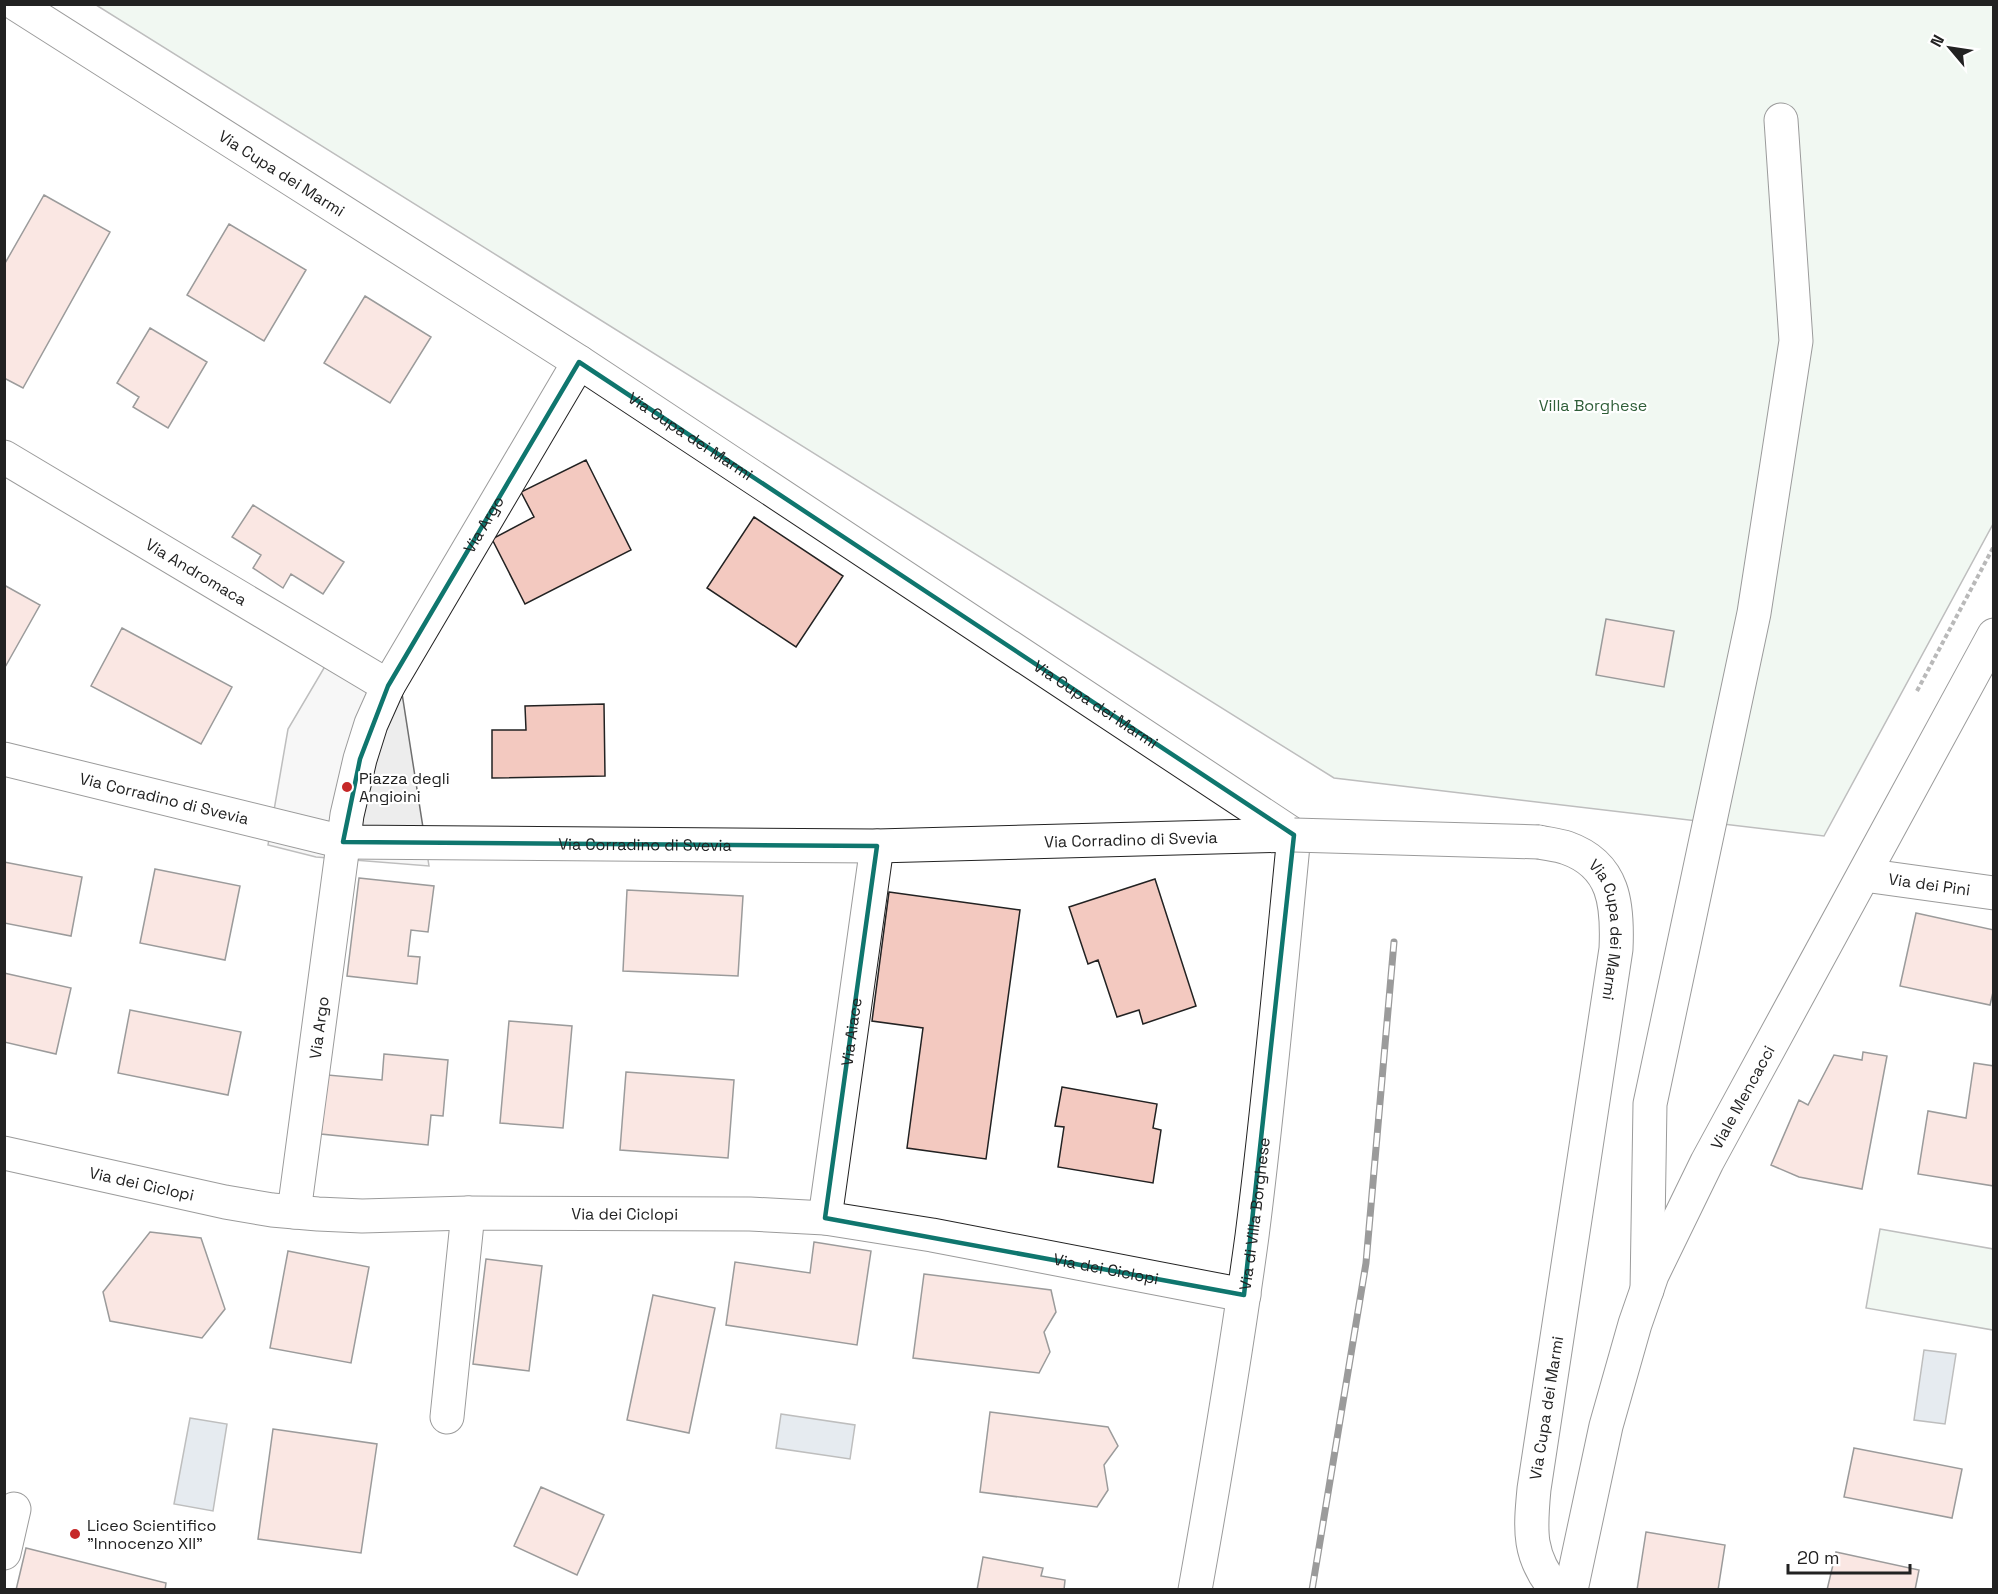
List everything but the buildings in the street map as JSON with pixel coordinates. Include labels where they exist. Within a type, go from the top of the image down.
[{"type":"street","name":"Via Cupa dei Marmi","points":[[16,4],[579,362],[1294,835],[1539,842],[1567,848],[1590,860],[1612,889],[1617,929],[1531,1518],[1532,1540],[1538,1563],[1556,1590]]},
{"type":"street","points":[[1647,1290],[1650,1104],[1754,613],[1796,341],[1781,120]]},
{"type":"street","name":"Via Argo","points":[[388,686],[579,362]]},
{"type":"street","name":"Via Andromaca","points":[[4,458],[388,686]]},
{"type":"street","name":"Viale Mencacci","points":[[1571,1590],[1606,1426],[1635,1324],[1674,1228],[1707,1162],[1994,635]]},
{"type":"street","points":[[344,842],[347,814],[360,759],[371,724],[388,686]]},
{"type":"street","name":"Via Corradino di Svevia","points":[[4,759],[344,842],[877,846],[1294,835]]},
{"type":"street","name":"Via di Villa Borghese","points":[[1195,1590],[1244,1295],[1263,1147],[1294,835]]},
{"type":"street","name":"Via Argo","points":[[294,1212],[344,842]]},
{"type":"street","name":"Via Aiace","points":[[825,1218],[877,846]]},
{"type":"street","name":"Via dei Pini","points":[[1864,875],[1994,893]]},
{"type":"street","name":"Via dei Ciclopi","points":[[4,1153],[225,1202],[294,1212],[362,1216],[468,1213],[750,1214],[825,1218],[932,1235],[1244,1295]]},
{"type":"street","points":[[447,1417],[468,1213]]},
{"type":"street","points":[[4,1553],[14,1509]]},
{"type":"highlighted area","points":[[579,362],[1294,835],[1244,1295],[825,1218],[877,846],[343,842],[360,759],[388,686]]},
{"type":"green space","name":"Villa Borghese","points":[[96,5],[1993,5],[1993,524],[1824,836],[1334,778]]},
{"type":"green space","points":[[1880,1229],[1993,1249],[1993,1330],[1866,1308]]},
{"type":"shaded area","name":"Piazza degli Angioini","points":[[334,651],[401,687],[429,866],[316,857],[268,845],[288,729]]},
{"type":"shaded area","points":[[1924,1350],[1956,1354],[1945,1424],[1914,1420]]},
{"type":"shaded area","points":[[781,1414],[855,1425],[850,1459],[776,1448]]},
{"type":"shaded area","points":[[190,1418],[227,1424],[213,1511],[174,1504]]},
{"type":"railway","points":[[1312,1590],[1366,1263],[1394,942]]},
{"type":"place","name":"Piazza degli Angioini","points":[[347,787]]},
{"type":"place","name":"Liceo Scientifico \"Innocenzo XII\"","points":[[75,1534]]}]
